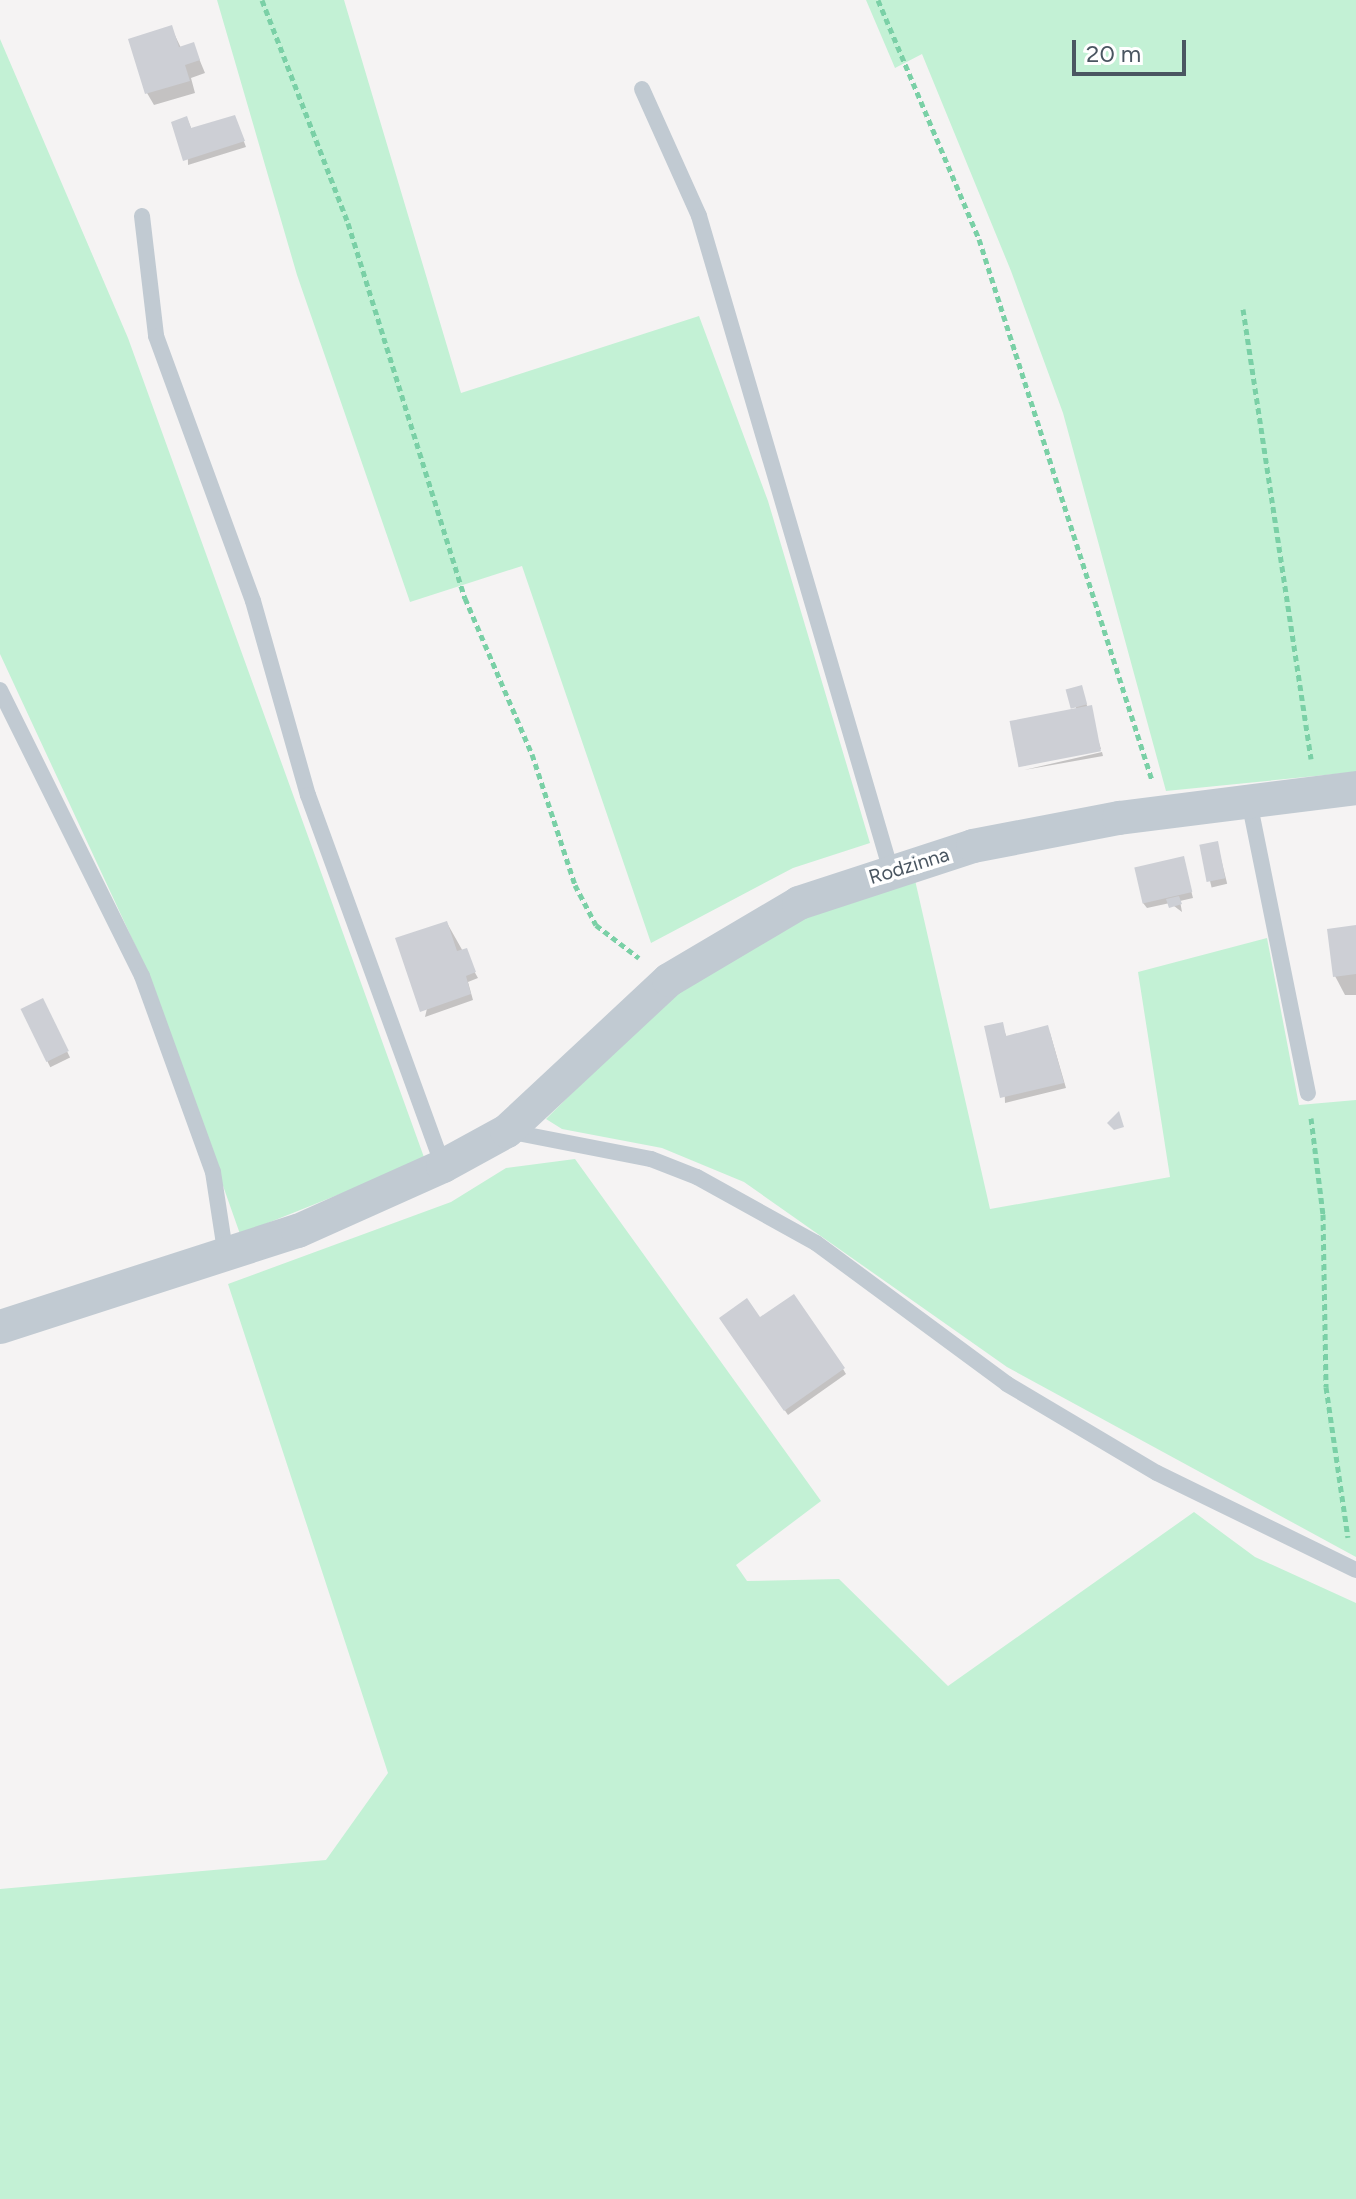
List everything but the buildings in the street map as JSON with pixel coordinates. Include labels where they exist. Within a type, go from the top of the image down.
[{"type":"street","name":"Rodzinna","points":[[0,1327],[226,1257],[357,1208],[443,1166],[507,1131],[669,980],[799,903],[973,846],[1156,813],[1356,788]]},
{"type":"lane","points":[[642,89],[699,216],[891,871]]},
{"type":"lane","points":[[142,216],[156,336],[253,601],[308,795],[443,1166]]},
{"type":"lane","points":[[0,690],[142,976],[213,1172],[226,1257]]},
{"type":"lane","points":[[1249,801],[1308,1093]]},
{"type":"lane","points":[[507,1131],[651,1159],[697,1177],[816,1243],[1007,1384],[1170,1480],[1355,1569]]},
{"type":"path","points":[[262,0],[348,223],[465,598],[532,754],[575,885],[596,925],[669,980]]},
{"type":"path","points":[[878,0],[1004,312],[1140,728],[1156,813]]},
{"type":"path","points":[[1243,309],[1316,792]]},
{"type":"path","points":[[1308,1093],[1323,1214],[1326,1387],[1355,1569]]},
{"type":"green space","points":[[217,0],[344,0],[461,393],[699,316],[768,501],[870,843],[793,868],[651,943],[522,566],[410,602],[297,275]]},
{"type":"green space","points":[[866,0],[1356,0],[1356,772],[1166,791],[1063,413],[1011,271],[922,54],[895,68]]},
{"type":"green space","points":[[0,39],[128,338],[425,1160],[240,1234],[148,973],[0,654]]},
{"type":"green space","points":[[915,880],[990,1209],[1170,1177],[1138,972],[1267,938],[1299,1105],[1356,1100],[1356,1557],[1007,1367],[744,1182],[662,1148],[562,1129],[546,1119],[645,1020],[711,967],[825,908]]},
{"type":"green space","points":[[575,1159],[821,1501],[736,1565],[747,1581],[839,1579],[948,1686],[1194,1512],[1255,1557],[1356,1603],[1356,2199],[0,2199],[0,1889],[326,1860],[388,1773],[228,1284],[451,1202],[506,1168]]}]
